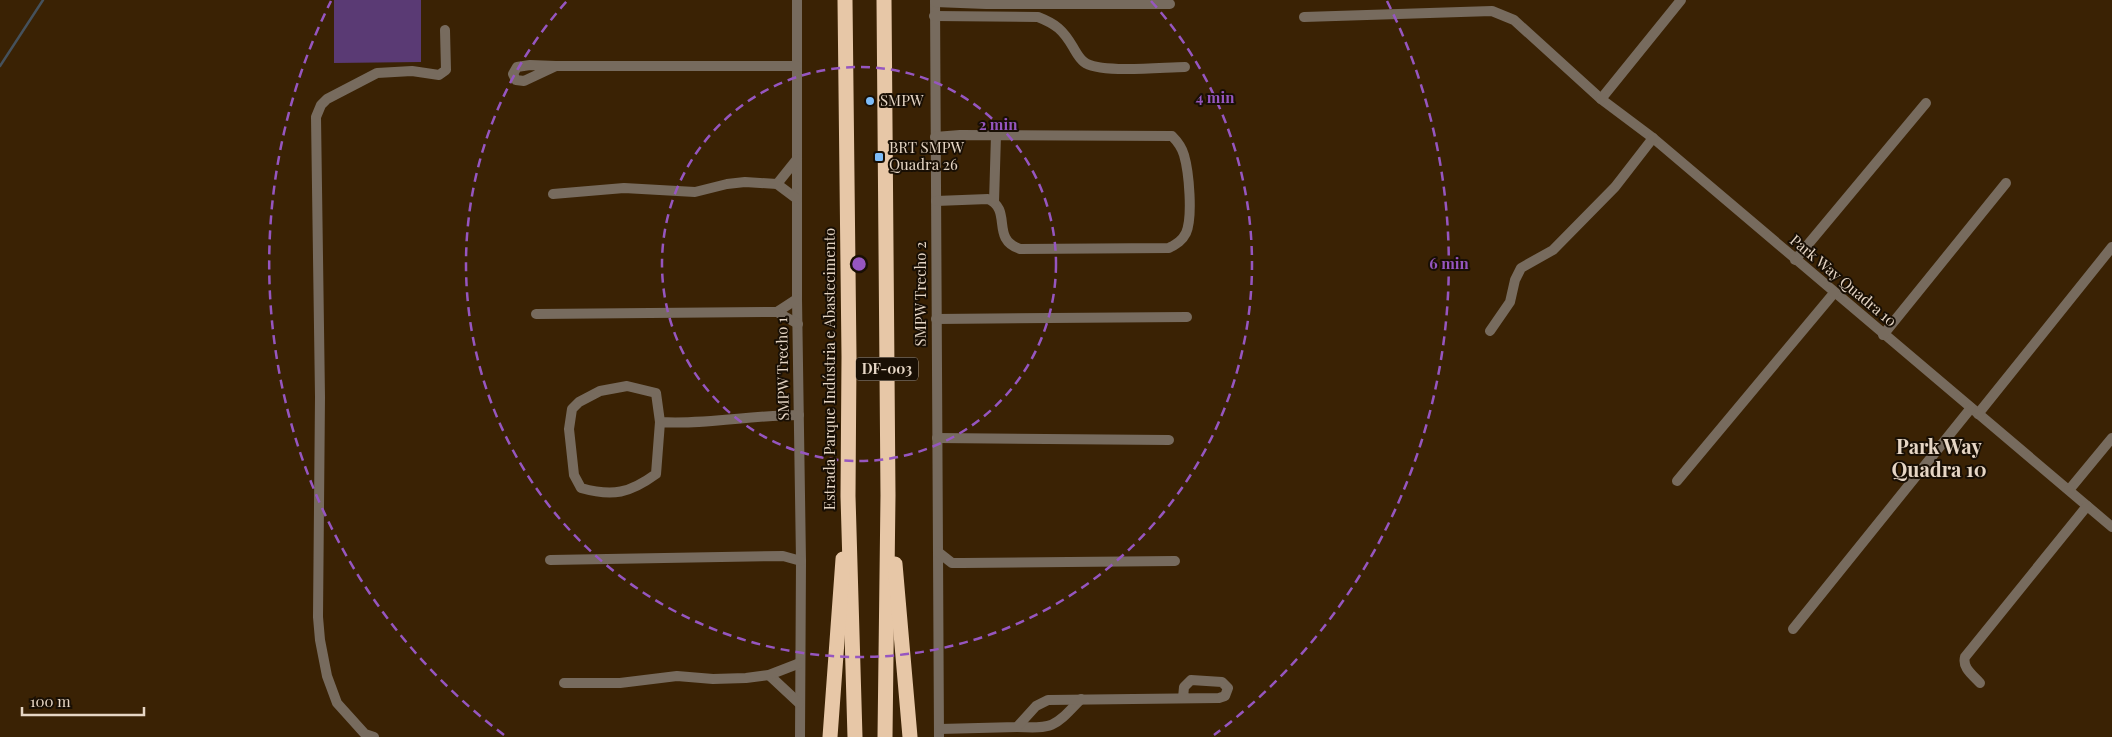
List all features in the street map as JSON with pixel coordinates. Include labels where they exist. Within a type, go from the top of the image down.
[{"type":"highway","name":"Estrada Parque Indústria e Abastecimento","points":[[845,0],[849,357],[848,496],[855,737]]},
{"type":"highway","name":"DF-003","points":[[884,0],[888,495],[885,737]]},
{"type":"highway","points":[[888,495],[910,737]]},
{"type":"highway","points":[[830,737],[848,496]]},
{"type":"street","name":"SMPW Trecho 1","points":[[797,0],[797,299],[801,547],[800,737]]},
{"type":"street","points":[[1601,99],[1681,0]]},
{"type":"street","points":[[935,1],[969,4],[1170,4]]},
{"type":"street","name":"SMPW Trecho 2","points":[[935,1],[940,733]]},
{"type":"street","name":"Park Way Quadra 10","points":[[1304,17],[1492,11],[1514,20],[1601,99],[1653,138],[1883,335],[2112,527]]},
{"type":"street","points":[[934,16],[1038,17],[1053,23],[1062,31],[1079,58],[1091,66],[1118,68],[1185,67]]},
{"type":"street","points":[[374,737],[365,734],[338,703],[327,676],[320,640],[318,607],[320,397],[316,117],[321,105],[327,99],[377,73],[391,71],[439,75],[444,73],[446,70],[445,30]]},
{"type":"street","points":[[556,66],[797,66]]},
{"type":"street","points":[[1795,260],[1926,103]]},
{"type":"street","points":[[935,137],[996,135],[1172,136],[1178,142],[1184,156],[1190,194],[1187,232],[1180,242],[1169,248],[1020,249],[1012,246],[1002,236],[1001,214],[994,202],[996,135]]},
{"type":"street","points":[[1490,331],[1510,302],[1514,280],[1521,268],[1553,250],[1614,187],[1653,138]]},
{"type":"street","points":[[778,184],[797,159]]},
{"type":"street","points":[[553,194],[624,188],[695,192],[727,184],[745,182],[778,184],[797,199]]},
{"type":"street","points":[[1883,335],[2006,183]]},
{"type":"street","points":[[936,201],[988,199],[994,202]]},
{"type":"street","points":[[1793,628],[2112,247]]},
{"type":"street","points":[[1677,481],[1834,293]]},
{"type":"street","points":[[777,312],[797,299]]},
{"type":"street","points":[[536,314],[777,312],[798,324]]},
{"type":"street","points":[[936,319],[1187,317]]},
{"type":"street","points":[[627,386],[656,392],[660,422],[656,474],[639,486],[621,492],[601,494],[581,488],[574,475],[569,428],[572,409],[579,402],[600,391],[627,386]]},
{"type":"street","points":[[660,422],[687,424],[778,415],[799,415]]},
{"type":"street","points":[[937,438],[1169,440]]},
{"type":"street","points":[[2069,490],[2112,438]]},
{"type":"street","points":[[1980,682],[1966,668],[1964,662],[1966,657],[2087,506]]},
{"type":"street","points":[[783,556],[801,547]]},
{"type":"street","points":[[938,552],[952,562]]},
{"type":"street","points":[[550,560],[783,556],[801,561]]},
{"type":"street","points":[[938,571],[952,562],[1175,561]]},
{"type":"street","points":[[564,683],[620,683],[677,676],[713,679],[769,675],[800,663]]},
{"type":"street","points":[[769,675],[799,703]]},
{"type":"street","points":[[1017,727],[1042,702],[1081,699],[1183,698]]},
{"type":"street","points":[[940,733],[1017,727],[1040,728],[1057,724],[1081,699]]},
{"type":"shaded area","points":[[334,0],[421,0],[421,62],[334,63]]},
{"type":"waterway","points":[[0,66],[43,0]]},
{"type":"place","name":"SMPW","points":[[870,101]]},
{"type":"place","name":"BRT SMPW Quadra 26","points":[[879,157]]},
{"type":"district","name":"Park Way Quadra 10","points":[[1939,458]]}]
